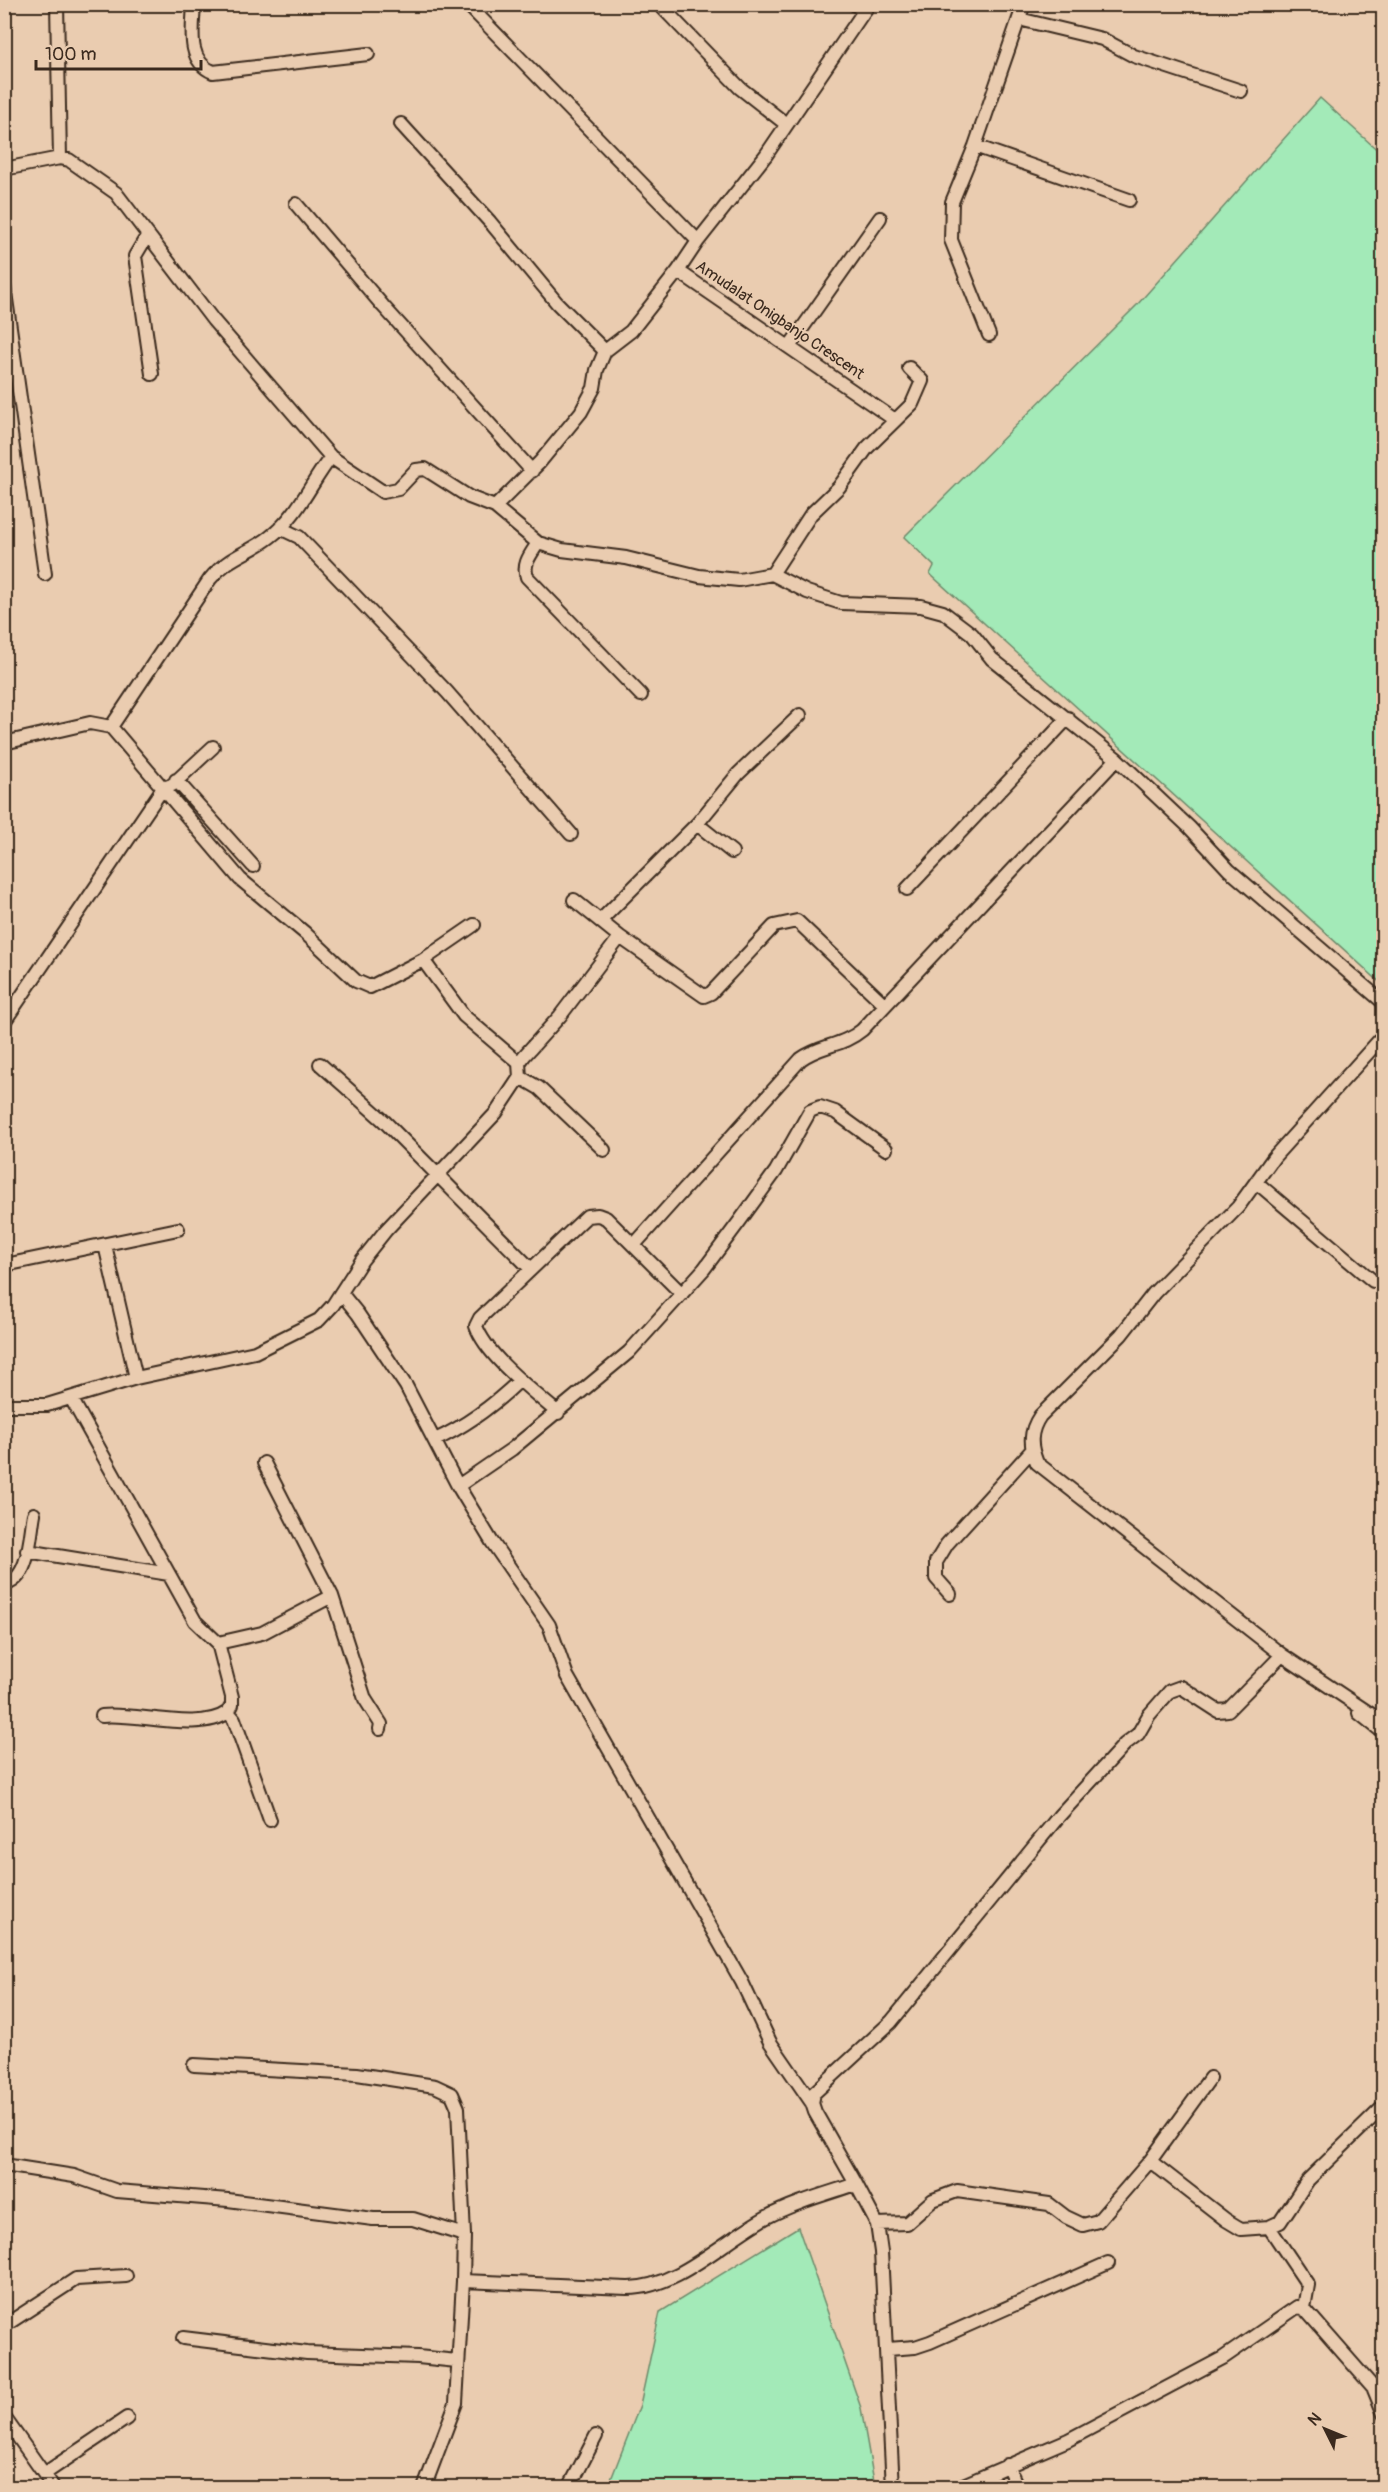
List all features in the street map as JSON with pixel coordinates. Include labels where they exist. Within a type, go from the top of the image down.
[{"type":"street","points":[[57,4],[60,158]]},
{"type":"street","points":[[194,4],[193,45],[196,60],[213,72],[368,54]]},
{"type":"street","points":[[467,4],[698,241]]},
{"type":"street","points":[[659,4],[740,88],[786,124]]},
{"type":"street","points":[[989,335],[951,240],[952,202],[975,146],[1024,4]]},
{"type":"street","name":"Amudalat Onigbanjo Crescent","points":[[862,7],[766,155],[698,241],[678,271],[895,420]]},
{"type":"street","points":[[1019,19],[1102,39],[1144,60],[1241,91]]},
{"type":"street","points":[[401,124],[490,222],[557,303],[605,351]]},
{"type":"street","points":[[975,146],[1129,200]]},
{"type":"street","points":[[4,169],[60,158],[79,164],[116,193],[234,346],[331,457],[383,492],[398,489],[417,470],[425,469],[469,497],[495,507],[538,543],[561,550],[626,558],[699,576],[739,580],[772,574],[807,592],[841,603],[921,606],[943,612],[972,634],[992,659],[1116,759],[1189,827],[1229,870],[1383,1003]]},
{"type":"street","points":[[296,204],[383,306],[531,471]]},
{"type":"street","points":[[789,347],[880,218]]},
{"type":"street","points":[[147,236],[135,256],[152,374]]},
{"type":"street","points":[[495,507],[531,471],[581,412],[594,388],[597,370],[605,351],[631,331],[678,271]]},
{"type":"street","points":[[4,285],[45,574]]},
{"type":"street","points":[[772,574],[811,514],[839,487],[867,448],[912,404],[922,386],[920,376],[909,368]]},
{"type":"street","points":[[111,727],[219,568],[269,538],[293,516],[331,457]]},
{"type":"street","points":[[280,528],[299,537],[447,692],[571,834]]},
{"type":"street","points":[[538,543],[524,569],[527,577],[641,695]]},
{"type":"street","points":[[601,920],[697,824],[738,774],[800,715]]},
{"type":"street","points":[[907,889],[1068,718]]},
{"type":"street","points":[[4,743],[90,723],[111,727],[240,879],[362,986],[370,987],[423,960],[474,926]]},
{"type":"street","points":[[4,1022],[163,788],[176,780],[213,747]]},
{"type":"street","points":[[634,1245],[801,1059],[811,1052],[834,1047],[854,1036],[1116,759]]},
{"type":"street","points":[[176,780],[253,866]]},
{"type":"street","points":[[697,824],[732,852]]},
{"type":"street","points":[[574,900],[620,937],[704,996],[711,993],[774,926],[796,921],[884,1004]]},
{"type":"street","points":[[4,1406],[47,1405],[136,1378],[255,1352],[319,1320],[386,1230],[496,1113],[520,1077],[519,1063],[620,937]]},
{"type":"street","points":[[423,960],[464,1016],[519,1063]]},
{"type":"street","points":[[1383,1035],[1274,1157],[1232,1214],[1149,1298],[1120,1335],[1040,1416],[1033,1427],[1032,1450],[1037,1463],[1282,1655],[1383,1723]]},
{"type":"street","points":[[320,1064],[384,1121],[531,1269]]},
{"type":"street","points":[[520,1077],[539,1088],[604,1150]]},
{"type":"street","points":[[458,1486],[512,1449],[558,1413],[629,1352],[682,1294],[776,1171],[810,1111],[820,1107],[835,1112],[886,1149]]},
{"type":"street","points":[[1256,1182],[1373,1281]]},
{"type":"street","points":[[558,1413],[520,1380],[480,1337],[476,1326],[480,1317],[587,1216],[598,1215],[606,1218],[682,1294]]},
{"type":"street","points":[[10,1264],[178,1229]]},
{"type":"street","points":[[105,1245],[136,1378]]},
{"type":"street","points":[[341,1293],[358,1314],[406,1386],[458,1486],[519,1584],[536,1603],[549,1625],[567,1676],[742,1982],[770,2042],[812,2103],[877,2224],[888,2349],[893,2487]]},
{"type":"street","points":[[435,1440],[463,1427],[499,1401],[520,1380]]},
{"type":"street","points":[[71,1398],[195,1621],[218,1643],[232,1697],[232,1705],[228,1712],[215,1719],[182,1720],[119,1715],[102,1716]]},
{"type":"street","points":[[950,1594],[936,1578],[936,1563],[947,1544],[1032,1450]]},
{"type":"street","points":[[264,1462],[332,1596],[365,1699],[381,1724],[380,1729]]},
{"type":"street","points":[[4,1584],[14,1581],[22,1570],[34,1515]]},
{"type":"street","points":[[27,1551],[169,1574]]},
{"type":"street","points":[[218,1643],[262,1633],[332,1596]]},
{"type":"street","points":[[812,2103],[814,2093],[891,2022],[1059,1816],[1125,1744],[1138,1734],[1149,1714],[1170,1691],[1181,1688],[1190,1691],[1222,1712],[1228,1710],[1282,1655]]},
{"type":"street","points":[[1346,1698],[1369,1723],[1383,1733]]},
{"type":"street","points":[[228,1712],[234,1719],[270,1820]]},
{"type":"street","points":[[194,2065],[357,2074],[444,2089],[456,2100],[459,2108],[464,2235],[456,2403],[424,2487]]},
{"type":"street","points":[[877,2224],[907,2223],[933,2200],[957,2191],[1049,2204],[1066,2217],[1083,2225],[1098,2221],[1150,2161],[1209,2078]]},
{"type":"street","points":[[1150,2161],[1234,2224],[1253,2230],[1269,2227],[1280,2222],[1308,2180],[1383,2106]]},
{"type":"street","points":[[1369,2121],[1383,2124]]},
{"type":"street","points":[[4,2165],[74,2176],[117,2191],[228,2200],[373,2219],[413,2219],[464,2235]]},
{"type":"street","points":[[463,2281],[627,2288],[650,2286],[678,2274],[766,2218],[856,2184]]},
{"type":"street","points":[[1269,2227],[1308,2285],[1304,2308]]},
{"type":"street","points":[[888,2349],[915,2347],[930,2342],[1108,2263]]},
{"type":"street","points":[[4,2326],[76,2279],[126,2276]]},
{"type":"street","points":[[1304,2308],[1373,2387],[1383,2410]]},
{"type":"street","points":[[958,2487],[1068,2439],[1213,2364],[1291,2310],[1304,2308]]},
{"type":"street","points":[[183,2338],[307,2353],[418,2357],[457,2361]]},
{"type":"street","points":[[4,2417],[54,2487]]},
{"type":"street","points":[[44,2474],[127,2418]]},
{"type":"street","points":[[569,2487],[596,2436]]},
{"type":"street","points":[[1007,2465],[1018,2487]]},
{"type":"green space","points":[[1320,98],[1383,155],[1383,985],[930,574],[934,566],[904,537],[1137,305]]},
{"type":"green space","points":[[798,2227],[861,2408],[875,2487],[608,2487],[640,2405],[660,2312]]}]
